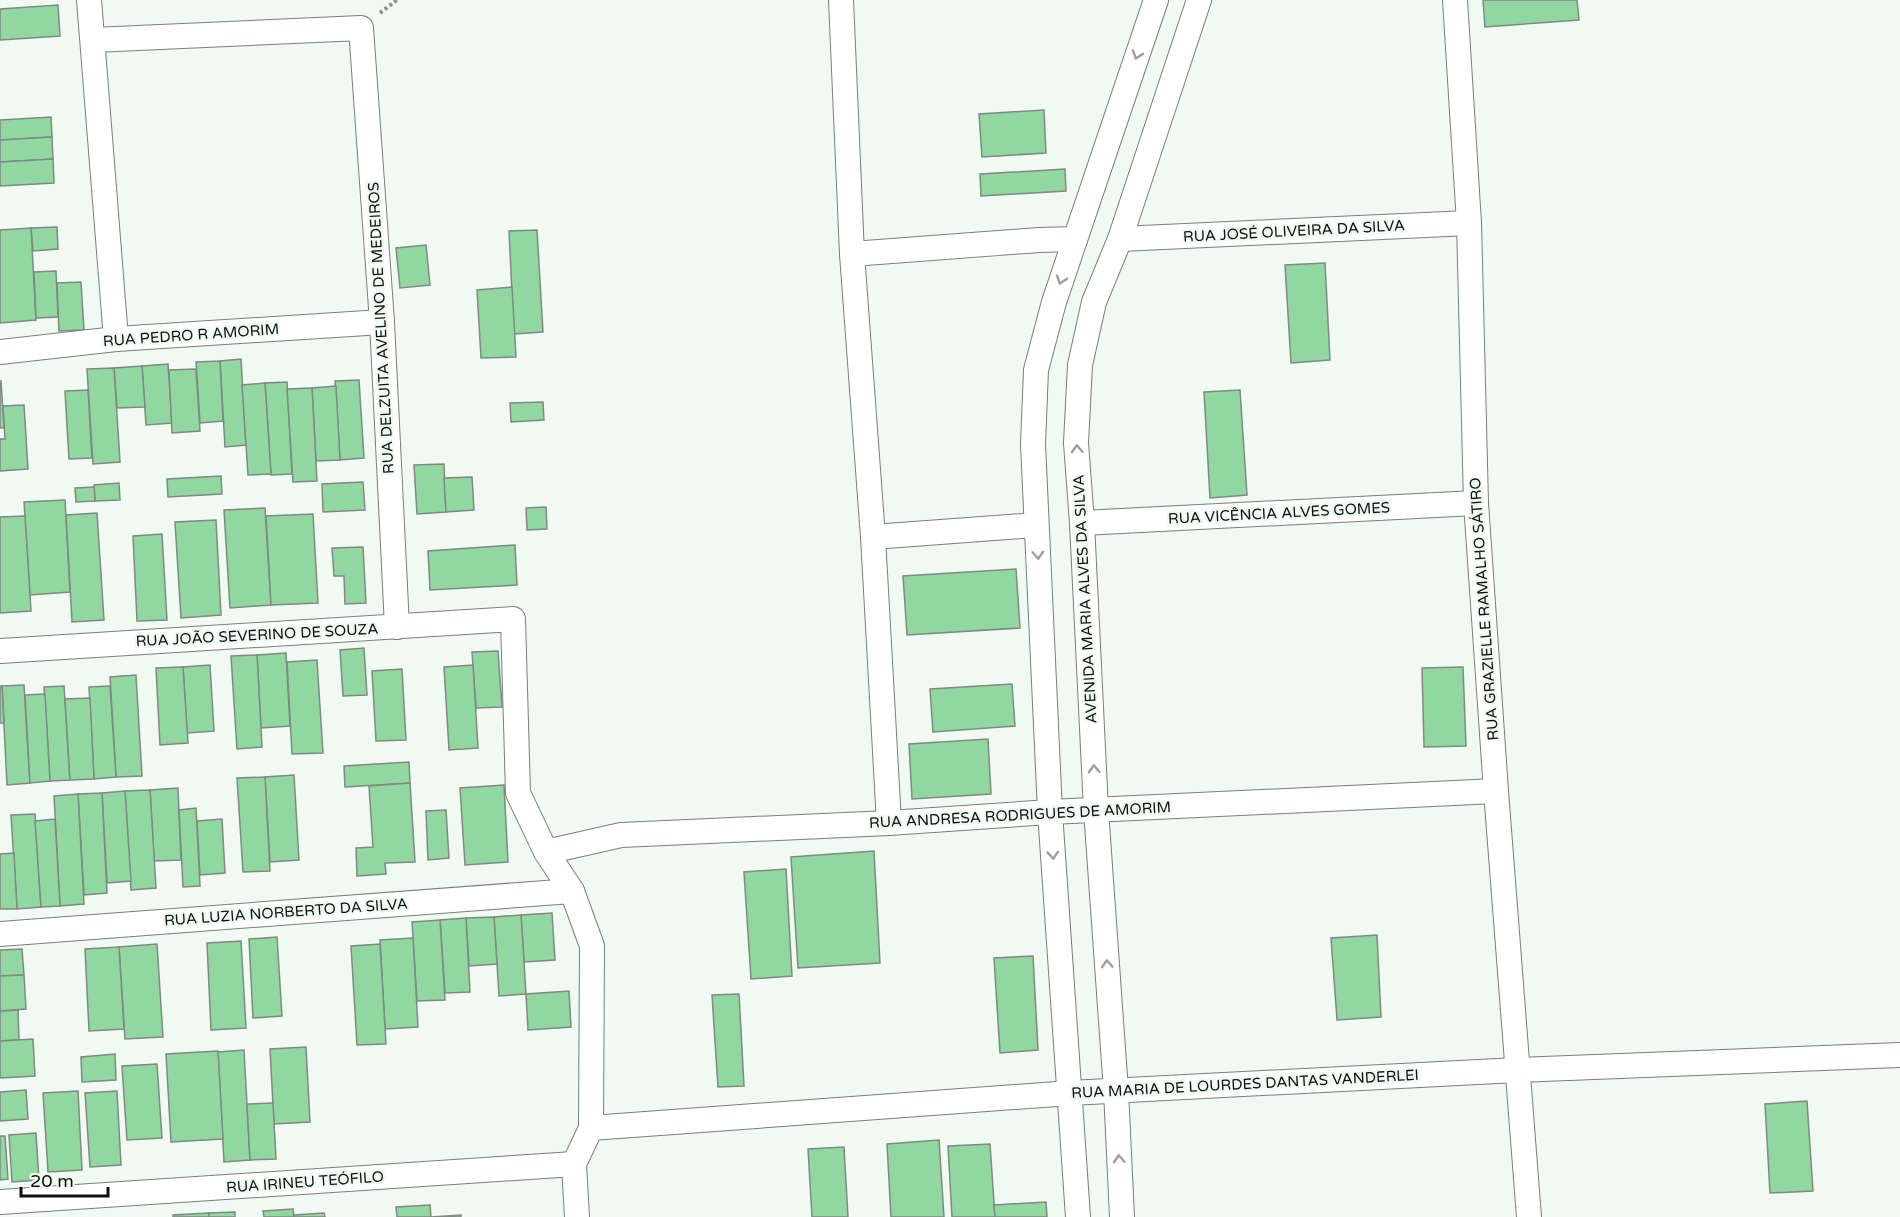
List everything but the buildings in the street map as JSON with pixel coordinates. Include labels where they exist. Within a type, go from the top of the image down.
[{"type":"street","points":[[89,0],[116,339]]},
{"type":"street","points":[[841,0],[852,254],[873,537],[889,823]]},
{"type":"street","points":[[1078,1217],[1050,812],[1033,444],[1036,370],[1054,302],[1156,0]]},
{"type":"street","name":"AVENIDA MARIA ALVES DA SILVA","points":[[1122,1217],[1116,1091],[1096,810],[1076,443],[1080,365],[1094,302],[1120,238],[1199,0]]},
{"type":"street","name":"RUA GRAZIELLE RAMALHO SÁTIRO","points":[[1455,0],[1469,223],[1476,503],[1529,1217]]},
{"type":"street","name":"RUA DELZUITA AVELINO DE MEDEIROS","points":[[93,40],[361,28],[382,322],[397,627]]},
{"type":"street","name":"RUA JOSÉ OLIVEIRA DA SILVA","points":[[1120,238],[1469,223]]},
{"type":"street","points":[[852,254],[1075,239]]},
{"type":"street","name":"RUA PEDRO R AMORIM","points":[[0,352],[116,339],[382,322]]},
{"type":"street","name":"RUA VICÊNCIA ALVES GOMES","points":[[1082,523],[1476,503]]},
{"type":"street","points":[[873,537],[1036,525]]},
{"type":"street","name":"RUA JOÃO SEVERINO DE SOUZA","points":[[0,651],[513,619],[518,793],[546,852]]},
{"type":"street","name":"RUA ANDRESA RODRIGUES DE AMORIM","points":[[546,852],[621,835],[1496,791]]},
{"type":"street","points":[[546,852],[572,891],[592,946],[591,1128],[574,1164],[577,1217]]},
{"type":"street","name":"RUA LUZIA NORBERTO DA SILVA","points":[[0,934],[572,891]]},
{"type":"street","name":"RUA MARIA DE LOURDES DANTAS VANDERLEI","points":[[591,1128],[1070,1093],[1900,1055]]},
{"type":"street","name":"RUA IRINEU TEÓFILO","points":[[0,1202],[574,1164]]}]
